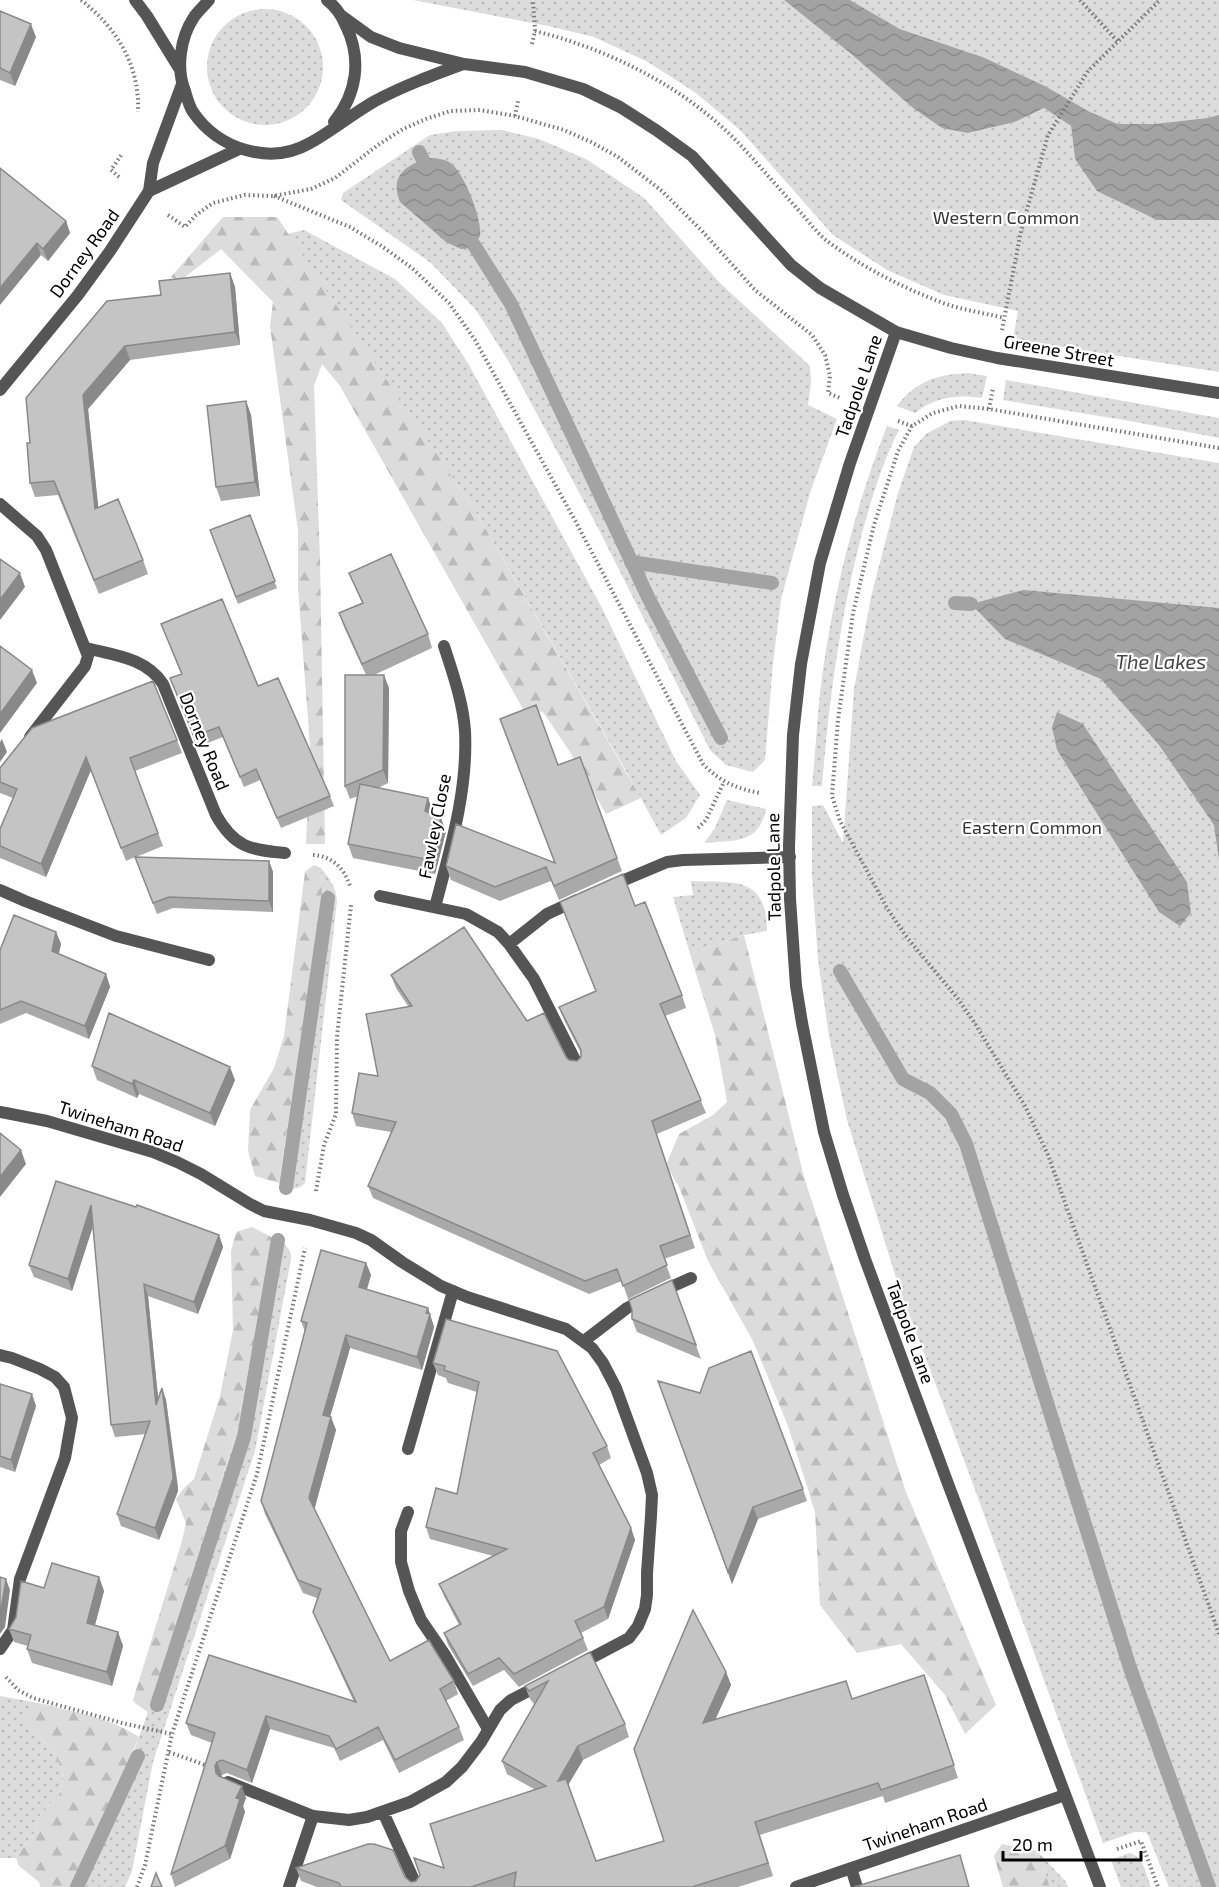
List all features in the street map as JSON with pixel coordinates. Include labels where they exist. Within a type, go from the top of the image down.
[{"type":"street","points":[[135,0],[180,68]]},
{"type":"street","name":"Tadpole Lane","points":[[209,0],[193,18],[183,42],[180,68],[182,84],[193,112],[213,134],[239,149],[262,154],[286,152],[309,144],[378,99],[464,64]]},
{"type":"street","name":"Tadpole Lane","points":[[329,1],[342,16],[383,43],[464,64],[534,74],[583,89],[620,107],[692,156],[791,265],[807,279],[896,332],[835,511],[820,563],[801,664],[793,735],[790,795],[790,909],[796,986],[824,1132],[843,1195],[1100,1887]]},
{"type":"street","name":"Tadpole Lane","points":[[328,130],[344,111],[353,88],[355,72],[356,63],[352,39],[342,16]]},
{"type":"street","name":"Dorney Road","points":[[0,390],[78,295],[110,251],[149,190],[153,163],[182,84]]},
{"type":"street","points":[[149,190],[239,149]]},
{"type":"street","name":"Greene Street","points":[[896,332],[997,358],[1219,393]]},
{"type":"street","points":[[0,504],[37,536],[46,550],[88,656],[85,666],[20,750]]},
{"type":"street","name":"Fawley Close","points":[[435,908],[460,804],[464,768],[465,730],[459,694],[444,646]]},
{"type":"street","name":"Dorney Road","points":[[86,648],[134,661],[149,667],[156,674],[163,684],[223,828],[231,837],[250,848],[285,853]]},
{"type":"street","points":[[509,944],[547,914],[668,862],[790,857]]},
{"type":"street","points":[[0,890],[116,936],[209,960]]},
{"type":"street","name":"Fawley Close","points":[[380,896],[466,914],[498,932],[534,979],[578,1066]]},
{"type":"street","name":"Twineham Road","points":[[0,1112],[48,1121],[153,1152],[193,1170],[257,1207],[274,1214],[310,1220],[356,1233],[371,1240],[441,1286],[467,1297],[566,1329],[592,1348],[616,1388],[647,1473],[652,1495],[646,1573],[647,1595],[645,1609],[638,1626],[629,1638],[572,1668]]},
{"type":"street","points":[[584,1341],[627,1308],[691,1278]]},
{"type":"street","points":[[408,1449],[453,1291]]},
{"type":"street","points":[[0,1355],[40,1369],[55,1377],[64,1387],[72,1418],[64,1458],[20,1579],[13,1630],[0,1649]]},
{"type":"street","points":[[408,1512],[400,1538],[401,1563],[409,1591],[421,1620],[445,1655],[488,1729]]},
{"type":"street","points":[[227,1781],[314,1816],[349,1820],[368,1817],[410,1802],[446,1782],[462,1767],[500,1710],[511,1700],[552,1679]]},
{"type":"street","name":"Twineham Road","points":[[796,1887],[1065,1795]]},
{"type":"street","points":[[383,1812],[417,1887]]},
{"type":"street","points":[[289,1887],[314,1816]]},
{"type":"street","points":[[851,1868],[857,1887]]},
{"type":"path","points":[[532,0],[535,31],[571,40],[613,56],[657,80],[710,116],[744,148],[825,239],[859,264],[945,303],[1004,318],[1021,231],[1048,135],[1088,71],[1160,0]]},
{"type":"path","points":[[1080,0],[1118,42]]},
{"type":"path","points":[[310,189],[335,178],[403,129],[450,111],[480,110],[514,116],[564,130],[618,157],[662,191],[703,232],[755,290],[812,335],[825,355],[830,376],[828,393],[912,426]]},
{"type":"path","points":[[273,196],[350,227],[383,247],[412,268],[449,303],[476,340],[577,524],[703,764],[724,782],[743,790],[790,795],[832,796]]},
{"type":"path","points":[[1219,448],[989,409],[959,406],[933,413],[912,426],[898,451],[881,504],[853,613],[838,720],[832,796],[840,820],[887,908],[904,935],[958,999],[1025,1106],[1043,1146],[1219,1634]]},
{"type":"path","points":[[683,860],[681,837],[694,831],[706,820],[724,782]]},
{"type":"path","points":[[285,853],[328,857],[350,883],[351,892]]},
{"type":"path","points":[[137,1887],[145,1865],[172,1734],[257,1474],[324,1145],[336,1114],[337,1037],[351,901]]},
{"type":"path","points":[[0,1670],[18,1690],[33,1698],[122,1723],[172,1734]]},
{"type":"path","points":[[168,1752],[215,1768],[227,1781]]},
{"type":"path","points":[[1089,1858],[1141,1840],[1158,1887]]},
{"type":"green space","name":"Western Common","points":[[413,0],[784,0],[913,108],[969,133],[1015,122],[1044,108],[1071,126],[1075,160],[1157,220],[1219,220],[1219,372],[1013,339],[1018,311],[944,295],[887,270],[833,235],[740,130],[696,93],[648,62],[594,37]]},
{"type":"green space","points":[[850,0],[1219,0],[1219,115],[1154,124],[1118,124],[985,58],[900,29]]},
{"type":"green space","points":[[265,9],[287,13],[306,26],[319,45],[323,67],[319,89],[306,108],[287,121],[265,125],[243,121],[224,108],[211,89],[207,67],[211,45],[224,26],[243,13]]},
{"type":"green space","points":[[502,130],[539,139],[586,159],[644,198],[721,284],[810,366],[811,383],[808,405],[837,419],[810,493],[781,599],[765,760],[753,772],[726,765],[710,750],[596,524],[509,362],[476,310],[431,263],[341,200],[343,193],[430,135],[457,131]]},
{"type":"green space","points":[[223,217],[277,217],[477,514],[641,798],[606,814],[570,752],[543,712],[523,709],[340,386],[322,364],[314,386],[320,560],[325,844],[306,844],[310,746],[298,588],[298,531],[270,326],[273,302],[221,249],[180,281],[171,277]]},
{"type":"green space","points":[[304,230],[395,279],[442,323],[469,365],[602,608],[676,761],[700,795],[686,818],[661,835],[477,514],[287,234]]},
{"type":"green space","points":[[968,373],[987,376],[982,398],[964,396],[947,398],[931,403],[915,413],[897,406],[912,390],[928,380]]},
{"type":"green space","points":[[1006,380],[1219,418],[1219,438],[1003,400]]},
{"type":"green space","name":"Eastern Common","points":[[964,420],[1219,463],[1219,1887],[1169,1887],[1145,1832],[1135,1832],[1103,1843],[898,1284],[847,1120],[829,1036],[818,960],[812,875],[812,806],[823,805],[843,843],[854,689],[871,597],[898,493],[914,447],[926,434],[950,421]]},
{"type":"green space","points":[[887,426],[899,430],[882,468],[862,533],[847,596],[836,659],[822,786],[812,786],[820,691],[839,581],[865,488]]},
{"type":"green space","points":[[727,800],[766,809],[763,821],[758,829],[744,838],[704,843],[715,828]]},
{"type":"green space","points":[[314,865],[321,868],[322,896],[279,1183],[255,1176],[248,1151],[250,1110],[274,1068],[284,1036],[305,872]]},
{"type":"green space","points":[[321,868],[332,883],[337,901],[305,1183],[292,1189],[279,1183],[322,896]]},
{"type":"green space","points":[[691,881],[734,883],[754,891],[761,900],[767,931],[744,935],[690,954],[673,897],[693,895]]},
{"type":"green space","points":[[744,935],[804,1177],[906,1492],[996,1705],[965,1734],[945,1695],[901,1644],[857,1653],[820,1605],[815,1512],[788,1426],[753,1341],[708,1261],[679,1187],[666,1165],[679,1134],[713,1115],[727,1102],[715,1035],[690,954]]},
{"type":"green space","points":[[252,1227],[275,1239],[235,1436],[148,1712],[133,1700],[186,1523],[176,1499],[194,1479],[220,1396],[233,1330],[231,1251],[236,1232]]},
{"type":"green space","points":[[275,1239],[287,1247],[291,1259],[255,1451],[153,1762],[132,1871],[125,1887],[73,1887],[135,1748],[148,1712],[235,1436]]},
{"type":"green space","points":[[0,1696],[49,1705],[36,1706],[30,1731],[51,1747],[64,1774],[60,1793],[40,1815],[34,1833],[16,1858],[0,1858]]},
{"type":"green space","points":[[49,1705],[95,1717],[128,1730],[139,1737],[73,1887],[40,1887],[39,1882],[19,1866],[16,1858],[34,1833],[40,1815],[60,1793],[64,1774],[51,1747],[30,1731],[21,1720],[23,1712],[36,1706]]},
{"type":"green space","points":[[1002,1844],[1037,1851],[1050,1887],[1003,1887],[994,1856]]},
{"type":"green space","points":[[1037,1851],[1066,1882],[1068,1887],[1050,1887]]},
{"type":"green space","points":[[1129,1853],[1141,1862],[1151,1887],[1121,1887],[1111,1860]]},
{"type":"water","points":[[784,0],[850,0],[900,29],[985,58],[1118,124],[1154,124],[1219,115],[1219,220],[1157,220],[1097,191],[1075,159],[1071,126],[1044,108],[1015,122],[968,133],[942,128],[913,108]]},
{"type":"water","points":[[430,158],[449,162],[466,185],[480,229],[480,236],[472,248],[461,249],[446,242],[400,202],[397,185],[402,172]]},
{"type":"water","name":"The Lakes","points":[[1024,590],[1219,608],[1219,860],[1214,825],[1159,745],[1101,679],[1005,639],[971,604]]},
{"type":"water","points":[[1057,712],[1083,724],[1187,882],[1191,913],[1180,926],[1159,912],[1057,750],[1052,727]]},
{"type":"building","points":[[0,11],[31,24],[10,73],[0,68]]},
{"type":"building","points":[[0,168],[66,221],[43,249],[37,243],[0,288]]},
{"type":"building","points":[[230,273],[235,332],[125,346],[83,395],[95,509],[118,499],[143,560],[94,580],[54,481],[30,483],[27,443],[30,443],[26,398],[107,301],[161,295],[159,281]]},
{"type":"building","points":[[246,401],[255,482],[216,487],[207,406]]},
{"type":"building","points":[[250,515],[275,581],[236,597],[210,530]]},
{"type":"building","points":[[391,554],[428,634],[362,664],[339,613],[363,603],[349,573]]},
{"type":"building","points":[[0,559],[20,573],[0,600]]},
{"type":"building","points":[[222,599],[258,686],[278,678],[330,796],[277,818],[256,769],[240,777],[219,727],[194,736],[170,678],[182,674],[161,624]]},
{"type":"building","points":[[0,646],[32,670],[0,714]]},
{"type":"building","points":[[345,675],[384,675],[383,770],[345,786]]},
{"type":"building","points":[[153,681],[177,740],[130,758],[158,833],[121,848],[86,757],[41,864],[0,846],[0,829],[17,789],[0,782],[0,768],[32,728]]},
{"type":"building","points":[[536,705],[558,765],[580,757],[617,858],[554,886],[546,867],[495,887],[446,866],[456,824],[555,863],[500,719]]},
{"type":"building","points":[[360,784],[428,798],[425,811],[441,818],[430,860],[348,844]]},
{"type":"building","points":[[135,857],[269,861],[269,901],[169,897],[153,903]]},
{"type":"building","points":[[623,874],[635,906],[645,902],[682,995],[660,1004],[701,1100],[652,1121],[690,1235],[660,1246],[667,1265],[623,1286],[617,1269],[585,1281],[368,1186],[396,1122],[352,1113],[359,1073],[378,1076],[366,1014],[412,1006],[391,975],[464,927],[527,1021],[544,1013],[566,1057],[577,1061],[581,1057],[581,1050],[559,1007],[596,991],[560,902]]},
{"type":"building","points":[[14,915],[56,932],[52,951],[106,974],[85,1026],[21,1001],[0,1010],[0,950]]},
{"type":"building","points":[[109,1013],[230,1067],[210,1113],[134,1080],[132,1084],[92,1066]]},
{"type":"building","points":[[0,1133],[21,1150],[0,1177]]},
{"type":"building","points":[[56,1181],[136,1207],[137,1205],[219,1235],[194,1302],[144,1284],[156,1405],[162,1388],[173,1475],[155,1528],[117,1514],[150,1421],[111,1425],[91,1205],[68,1279],[29,1265]]},
{"type":"building","points":[[321,1250],[366,1263],[359,1287],[428,1308],[426,1313],[430,1314],[417,1357],[346,1335],[323,1415],[331,1417],[309,1498],[390,1661],[429,1640],[454,1681],[440,1689],[459,1727],[395,1760],[378,1727],[336,1749],[329,1736],[266,1716],[247,1770],[222,1760],[215,1766],[219,1776],[242,1786],[236,1798],[240,1799],[225,1846],[171,1874],[215,1733],[186,1723],[209,1655],[356,1702],[313,1612],[321,1589],[298,1580],[261,1501],[307,1323],[301,1321]]},
{"type":"building","points":[[672,1280],[696,1345],[632,1319],[629,1300]]},
{"type":"building","points":[[446,1319],[557,1351],[607,1446],[593,1453],[631,1528],[604,1607],[575,1621],[583,1638],[514,1674],[499,1658],[468,1674],[444,1633],[461,1624],[439,1584],[507,1549],[426,1527],[436,1488],[457,1494],[479,1382],[444,1370],[445,1366],[433,1363]]},
{"type":"building","points":[[751,1351],[803,1489],[753,1507],[728,1572],[658,1381],[700,1393],[709,1368]]},
{"type":"building","points":[[0,1384],[32,1394],[11,1460],[0,1456]]},
{"type":"building","points":[[52,1563],[99,1577],[87,1623],[118,1632],[107,1672],[27,1649],[31,1635],[9,1629],[16,1617],[21,1581],[44,1588]]},
{"type":"building","points":[[0,1577],[6,1579],[0,1616]]},
{"type":"building","points":[[693,1610],[726,1672],[703,1723],[846,1681],[852,1699],[924,1675],[954,1765],[881,1790],[878,1783],[755,1822],[768,1863],[692,1887],[514,1887],[516,1872],[471,1887],[341,1887],[339,1883],[296,1868],[374,1844],[393,1850],[405,1877],[411,1882],[416,1881],[420,1875],[414,1858],[444,1868],[430,1824],[546,1786],[502,1761],[548,1681],[529,1691],[525,1686],[590,1652],[625,1724],[578,1746],[558,1781],[566,1779],[596,1861],[664,1841],[634,1749]]},
{"type":"building","points":[[960,1855],[969,1887],[854,1887]]},
{"type":"building","points":[[156,1873],[162,1887],[151,1887]]},
{"type":"waterway","points":[[419,152],[423,160]]},
{"type":"waterway","points":[[474,245],[511,304],[648,597],[721,738]]},
{"type":"waterway","points":[[631,562],[772,583]]},
{"type":"waterway","points":[[955,603],[971,604]]},
{"type":"waterway","points":[[286,1188],[328,898]]},
{"type":"waterway","points":[[840,971],[903,1079],[930,1093],[951,1114],[966,1144],[1130,1668],[1209,1887]]},
{"type":"waterway","points":[[157,1705],[244,1437],[278,1240]]},
{"type":"waterway","points":[[77,1887],[138,1756]]}]
